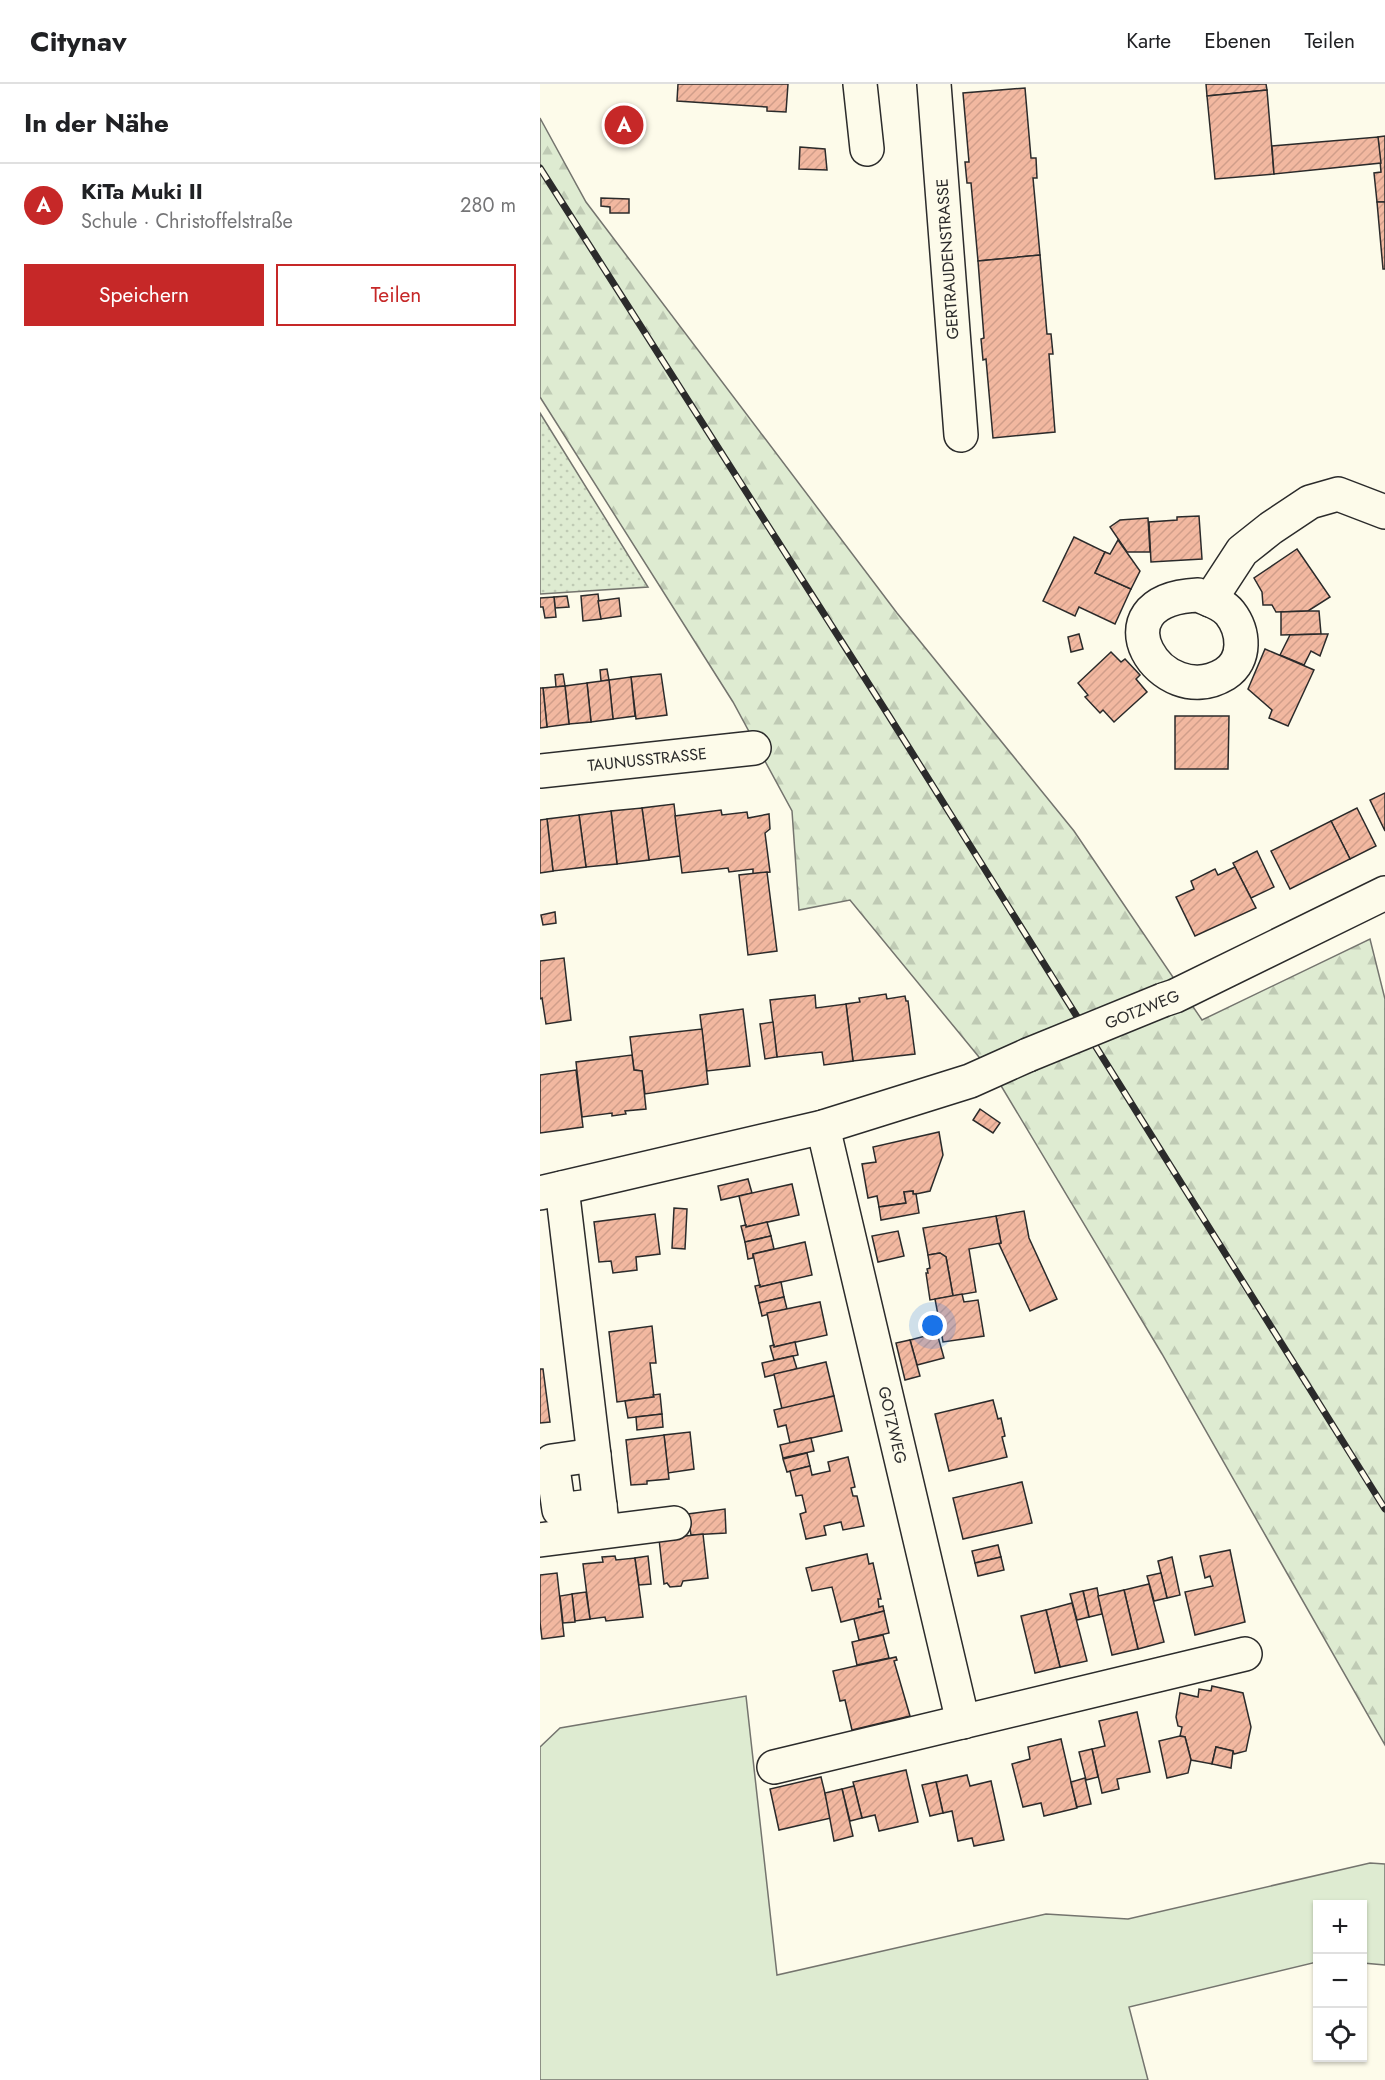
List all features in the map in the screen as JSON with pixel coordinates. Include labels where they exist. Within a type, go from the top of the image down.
[{"type":"street","points":[[860,84],[867,149]]},
{"type":"street","name":"GERTRAUDENSTRASSE","points":[[934,84],[961,435]]},
{"type":"street","points":[[1210,600],[1242,550],[1310,502],[1338,494],[1385,512]]},
{"type":"street","name":"TAUNUSSTRASSE","points":[[540,771],[754,748]]},
{"type":"street","name":"GOTZWEG","points":[[602,1518],[551,1190],[823,1128],[970,1081],[1175,996],[1385,893]]},
{"type":"street","name":"GOTZWEG","points":[[823,1128],[963,1722]]},
{"type":"street","points":[[594,1455],[552,1461],[559,1510],[602,1518],[674,1523]]},
{"type":"street","points":[[540,1540],[602,1518]]},
{"type":"street","points":[[774,1767],[1245,1654]]},
{"type":"green space","points":[[540,118],[586,202],[897,613],[1074,831],[1202,1020],[1370,939],[1385,999],[1385,1745],[1162,1354],[997,1079],[850,900],[799,910],[792,811],[733,702],[540,397]]},
{"type":"green space","points":[[540,413],[648,587],[540,594]]},
{"type":"green space","points":[[746,1696],[777,1975],[1046,1914],[1128,1919],[1370,1863],[1385,1864],[1385,1965],[1367,1963],[1367,1900],[1313,1900],[1313,1963],[1129,2007],[1148,2080],[540,2080],[540,1747],[560,1728]]},
{"type":"building","points":[[678,84],[788,84],[786,112],[767,111],[767,107],[677,101]]},
{"type":"building","points":[[1206,84],[1266,84],[1267,90],[1207,96]]},
{"type":"building","points":[[1025,88],[1031,158],[1036,158],[1037,178],[1033,178],[1040,255],[978,261],[971,183],[967,183],[965,162],[969,162],[963,93]]},
{"type":"building","points":[[1267,90],[1274,174],[1215,179],[1207,96]]},
{"type":"building","points":[[1385,136],[1385,202],[1377,202],[1374,173],[1381,172],[1378,137]]},
{"type":"building","points":[[1378,137],[1381,163],[1274,174],[1272,146]]},
{"type":"building","points":[[800,147],[825,149],[827,170],[799,169]]},
{"type":"building","points":[[601,198],[629,199],[629,213],[610,213],[610,207],[601,206]]},
{"type":"building","points":[[1377,202],[1385,202],[1385,269],[1383,269]]},
{"type":"building","points":[[1040,255],[1047,334],[1051,334],[1053,354],[1049,354],[1055,432],[993,438],[986,359],[983,360],[981,339],[984,338],[978,261]]},
{"type":"building","points":[[1199,516],[1202,559],[1151,562],[1149,522]]},
{"type":"building","points":[[1148,518],[1150,552],[1127,552],[1110,527],[1120,520]]},
{"type":"building","points":[[1074,537],[1105,552],[1095,573],[1131,589],[1115,624],[1079,607],[1075,616],[1043,601]]},
{"type":"building","points":[[1118,540],[1140,571],[1131,589],[1095,573],[1105,552],[1110,554]]},
{"type":"building","points":[[1297,549],[1330,597],[1308,611],[1276,612],[1272,605],[1263,605],[1262,592],[1254,578]]},
{"type":"building","points":[[598,594],[601,619],[583,621],[581,596]]},
{"type":"building","points":[[567,596],[569,607],[555,608],[554,597]]},
{"type":"building","points":[[554,597],[556,617],[545,618],[543,607],[540,607],[540,598]]},
{"type":"building","points":[[619,598],[621,616],[601,619],[598,601]]},
{"type":"building","points":[[1319,611],[1321,634],[1281,635],[1281,612]]},
{"type":"building","points":[[1079,634],[1083,649],[1071,652],[1068,637]]},
{"type":"building","points":[[1328,634],[1320,656],[1311,651],[1304,665],[1280,655],[1290,635]]},
{"type":"building","points":[[1265,649],[1314,670],[1288,726],[1269,718],[1272,710],[1248,689]]},
{"type":"building","points":[[1111,652],[1121,662],[1125,659],[1140,675],[1136,679],[1147,692],[1114,722],[1103,710],[1100,713],[1085,697],[1088,695],[1078,683]]},
{"type":"building","points":[[607,669],[609,680],[601,681],[600,670]]},
{"type":"building","points":[[563,674],[565,686],[556,687],[555,675]]},
{"type":"building","points":[[661,674],[667,715],[636,719],[631,677]]},
{"type":"building","points":[[631,677],[635,716],[613,719],[609,680]]},
{"type":"building","points":[[609,680],[613,719],[591,722],[587,683]]},
{"type":"building","points":[[587,683],[591,722],[569,724],[565,686]]},
{"type":"building","points":[[565,686],[569,724],[547,727],[543,688]]},
{"type":"building","points":[[540,688],[543,688],[547,727],[540,728]]},
{"type":"building","points":[[1175,716],[1229,716],[1228,769],[1175,769]]},
{"type":"building","points":[[1385,793],[1385,831],[1370,800]]},
{"type":"building","points":[[674,804],[680,856],[649,860],[642,808]]},
{"type":"building","points":[[642,808],[649,860],[617,864],[611,811]]},
{"type":"building","points":[[1357,808],[1376,846],[1350,859],[1331,821]]},
{"type":"building","points":[[721,810],[722,815],[747,812],[748,818],[769,814],[770,829],[765,833],[770,872],[753,874],[753,869],[729,872],[728,868],[682,873],[675,816]]},
{"type":"building","points":[[611,811],[617,864],[586,867],[579,815]]},
{"type":"building","points":[[579,815],[586,867],[553,871],[547,819]]},
{"type":"building","points":[[547,819],[553,871],[540,873],[540,820]]},
{"type":"building","points":[[1331,821],[1350,859],[1290,889],[1271,851]]},
{"type":"building","points":[[1257,851],[1274,887],[1251,898],[1233,863]]},
{"type":"building","points":[[1235,867],[1256,908],[1195,936],[1176,897],[1194,889],[1191,881],[1215,869],[1218,875]]},
{"type":"building","points":[[767,872],[777,951],[748,955],[739,875]]},
{"type":"building","points":[[555,912],[556,923],[543,925],[541,915]]},
{"type":"building","points":[[564,958],[571,1020],[546,1024],[542,998],[540,999],[540,961]]},
{"type":"building","points":[[886,994],[887,999],[905,996],[908,1001],[915,1054],[853,1061],[846,1004],[860,1002],[859,998]]},
{"type":"building","points":[[815,995],[816,1008],[846,1004],[853,1061],[824,1065],[822,1052],[777,1057],[770,1000]]},
{"type":"building","points":[[743,1009],[750,1066],[707,1071],[700,1015]]},
{"type":"building","points":[[773,1022],[777,1057],[765,1059],[760,1024]]},
{"type":"building","points":[[702,1029],[708,1084],[645,1094],[642,1071],[634,1070],[630,1037]]},
{"type":"building","points":[[632,1055],[634,1070],[642,1071],[646,1109],[625,1111],[626,1114],[612,1116],[612,1113],[582,1117],[576,1062]]},
{"type":"building","points":[[576,1070],[583,1127],[540,1133],[540,1075]]},
{"type":"building","points":[[980,1109],[1000,1123],[993,1133],[973,1120]]},
{"type":"building","points":[[939,1132],[943,1155],[930,1191],[916,1194],[913,1194],[913,1191],[904,1192],[906,1203],[879,1207],[877,1196],[868,1198],[862,1164],[876,1162],[873,1147]]},
{"type":"building","points":[[748,1179],[752,1193],[721,1200],[718,1186]]},
{"type":"building","points":[[792,1184],[799,1215],[746,1227],[739,1196]]},
{"type":"building","points":[[913,1191],[913,1194],[916,1194],[919,1213],[881,1220],[879,1207],[906,1203],[904,1192]]},
{"type":"building","points":[[674,1208],[687,1209],[685,1249],[672,1248]]},
{"type":"building","points":[[1024,1211],[1029,1238],[1057,1299],[1030,1311],[999,1244],[1001,1243],[996,1216]]},
{"type":"building","points":[[655,1214],[660,1254],[636,1257],[637,1270],[613,1273],[611,1261],[599,1262],[594,1222]]},
{"type":"building","points":[[996,1216],[1001,1243],[969,1249],[976,1292],[953,1296],[946,1257],[940,1253],[928,1255],[923,1228]]},
{"type":"building","points":[[767,1222],[771,1236],[745,1242],[741,1226]]},
{"type":"building","points":[[898,1231],[904,1256],[878,1262],[872,1236]]},
{"type":"building","points":[[771,1236],[774,1249],[753,1254],[753,1258],[748,1259],[745,1242]]},
{"type":"building","points":[[805,1242],[812,1275],[760,1287],[753,1254]]},
{"type":"building","points":[[940,1253],[946,1257],[953,1296],[930,1300],[926,1273],[930,1268],[928,1255]]},
{"type":"building","points":[[781,1282],[784,1297],[759,1303],[755,1286]]},
{"type":"building","points":[[962,1294],[964,1302],[978,1300],[984,1336],[943,1342],[935,1299]]},
{"type":"building","points":[[784,1297],[787,1309],[762,1316],[759,1303]]},
{"type":"building","points":[[820,1302],[827,1335],[774,1347],[767,1313]]},
{"type":"building","points":[[652,1326],[656,1363],[650,1363],[654,1397],[617,1402],[609,1332]]},
{"type":"building","points":[[937,1333],[944,1358],[917,1365],[910,1340]]},
{"type":"building","points":[[910,1340],[920,1376],[905,1380],[896,1343]]},
{"type":"building","points":[[795,1342],[798,1355],[774,1360],[770,1346]]},
{"type":"building","points":[[793,1356],[797,1369],[765,1377],[762,1363]]},
{"type":"building","points":[[826,1362],[834,1396],[782,1409],[774,1374]]},
{"type":"building","points":[[540,1369],[543,1369],[550,1422],[540,1423]]},
{"type":"building","points":[[660,1394],[662,1414],[628,1418],[625,1401]]},
{"type":"building","points":[[834,1396],[842,1431],[790,1443],[786,1425],[778,1427],[774,1410]]},
{"type":"building","points":[[993,1400],[998,1419],[1001,1418],[1005,1436],[1002,1437],[1007,1457],[949,1471],[935,1414]]},
{"type":"building","points":[[662,1414],[663,1427],[637,1430],[636,1417]]},
{"type":"building","points":[[690,1432],[694,1469],[668,1473],[664,1435]]},
{"type":"building","points":[[664,1435],[669,1479],[631,1485],[626,1440]]},
{"type":"building","points":[[811,1438],[814,1451],[783,1458],[780,1445]]},
{"type":"building","points":[[807,1453],[810,1466],[787,1472],[783,1459]]},
{"type":"building","points":[[848,1457],[855,1487],[851,1488],[853,1496],[857,1496],[864,1526],[843,1530],[841,1522],[824,1526],[826,1535],[806,1539],[800,1514],[806,1512],[802,1495],[796,1496],[790,1471],[810,1466],[812,1475],[830,1471],[828,1462]]},
{"type":"building","points":[[1022,1482],[1032,1523],[963,1539],[953,1498]]},
{"type":"building","points":[[725,1509],[726,1533],[691,1535],[688,1514]]},
{"type":"building","points":[[703,1534],[708,1578],[683,1581],[681,1586],[670,1587],[667,1583],[664,1584],[659,1539]]},
{"type":"building","points":[[998,1545],[1001,1557],[975,1563],[972,1551]]},
{"type":"building","points":[[1230,1550],[1245,1622],[1195,1635],[1185,1592],[1213,1586],[1210,1576],[1205,1578],[1200,1556]]},
{"type":"building","points":[[867,1554],[869,1564],[873,1563],[881,1599],[878,1599],[879,1607],[883,1606],[884,1611],[841,1622],[832,1587],[812,1591],[806,1568]]},
{"type":"building","points":[[615,1556],[616,1560],[635,1558],[643,1617],[606,1621],[605,1617],[590,1619],[583,1564],[603,1562],[602,1557]]},
{"type":"building","points":[[648,1556],[651,1584],[639,1585],[635,1558]]},
{"type":"building","points":[[1001,1557],[1004,1570],[978,1576],[975,1563]]},
{"type":"building","points":[[1172,1557],[1180,1595],[1167,1598],[1158,1561]]},
{"type":"building","points":[[557,1573],[564,1636],[542,1639],[540,1575]]},
{"type":"building","points":[[1161,1573],[1167,1598],[1154,1601],[1147,1576]]},
{"type":"building","points":[[1149,1584],[1164,1642],[1138,1649],[1124,1590]]},
{"type":"building","points":[[1097,1588],[1102,1614],[1089,1617],[1083,1591]]},
{"type":"building","points":[[1124,1590],[1138,1649],[1112,1655],[1098,1596]]},
{"type":"building","points":[[1083,1591],[1089,1617],[1077,1620],[1070,1594]]},
{"type":"building","points":[[586,1592],[590,1619],[575,1621],[572,1594]]},
{"type":"building","points":[[572,1594],[575,1622],[563,1623],[560,1596]]},
{"type":"building","points":[[1072,1603],[1087,1661],[1060,1667],[1046,1610]]},
{"type":"building","points":[[1046,1610],[1060,1667],[1035,1673],[1021,1616]]},
{"type":"building","points":[[884,1611],[889,1633],[859,1640],[854,1619]]},
{"type":"building","points":[[883,1635],[889,1658],[857,1665],[852,1642]]},
{"type":"building","points":[[896,1657],[897,1660],[894,1661],[910,1716],[852,1730],[845,1700],[840,1701],[833,1671]]},
{"type":"building","points":[[1212,1686],[1243,1693],[1251,1727],[1246,1751],[1234,1754],[1233,1751],[1216,1747],[1212,1764],[1191,1760],[1185,1737],[1180,1736],[1182,1727],[1178,1726],[1176,1717],[1180,1693],[1198,1697],[1199,1689],[1211,1691]]},
{"type":"building","points":[[1137,1712],[1150,1772],[1117,1779],[1119,1789],[1102,1793],[1092,1749],[1105,1746],[1099,1721]]},
{"type":"building","points":[[1185,1737],[1191,1760],[1188,1773],[1167,1778],[1159,1741]]},
{"type":"building","points":[[1061,1739],[1077,1808],[1044,1816],[1041,1803],[1023,1807],[1012,1764],[1030,1759],[1028,1747]]},
{"type":"building","points":[[1216,1747],[1233,1751],[1231,1768],[1212,1764]]},
{"type":"building","points":[[1092,1749],[1098,1777],[1086,1780],[1079,1752]]},
{"type":"building","points":[[906,1770],[918,1822],[879,1831],[875,1815],[862,1818],[853,1782]]},
{"type":"building","points":[[967,1775],[970,1786],[991,1781],[1004,1840],[974,1846],[972,1838],[958,1841],[952,1811],[943,1813],[936,1782]]},
{"type":"building","points":[[821,1777],[831,1818],[779,1830],[770,1789]]},
{"type":"building","points":[[1085,1778],[1091,1804],[1077,1807],[1071,1782]]},
{"type":"building","points":[[936,1782],[943,1813],[930,1816],[922,1785]]},
{"type":"building","points":[[854,1786],[862,1818],[850,1821],[842,1789]]},
{"type":"building","points":[[842,1789],[853,1836],[834,1841],[825,1793]]},
{"type":"railway","points":[[540,168],[889,716],[1385,1509]]},
{"type":"place","name":"KiTa Muki II","points":[[624,125]]}]
